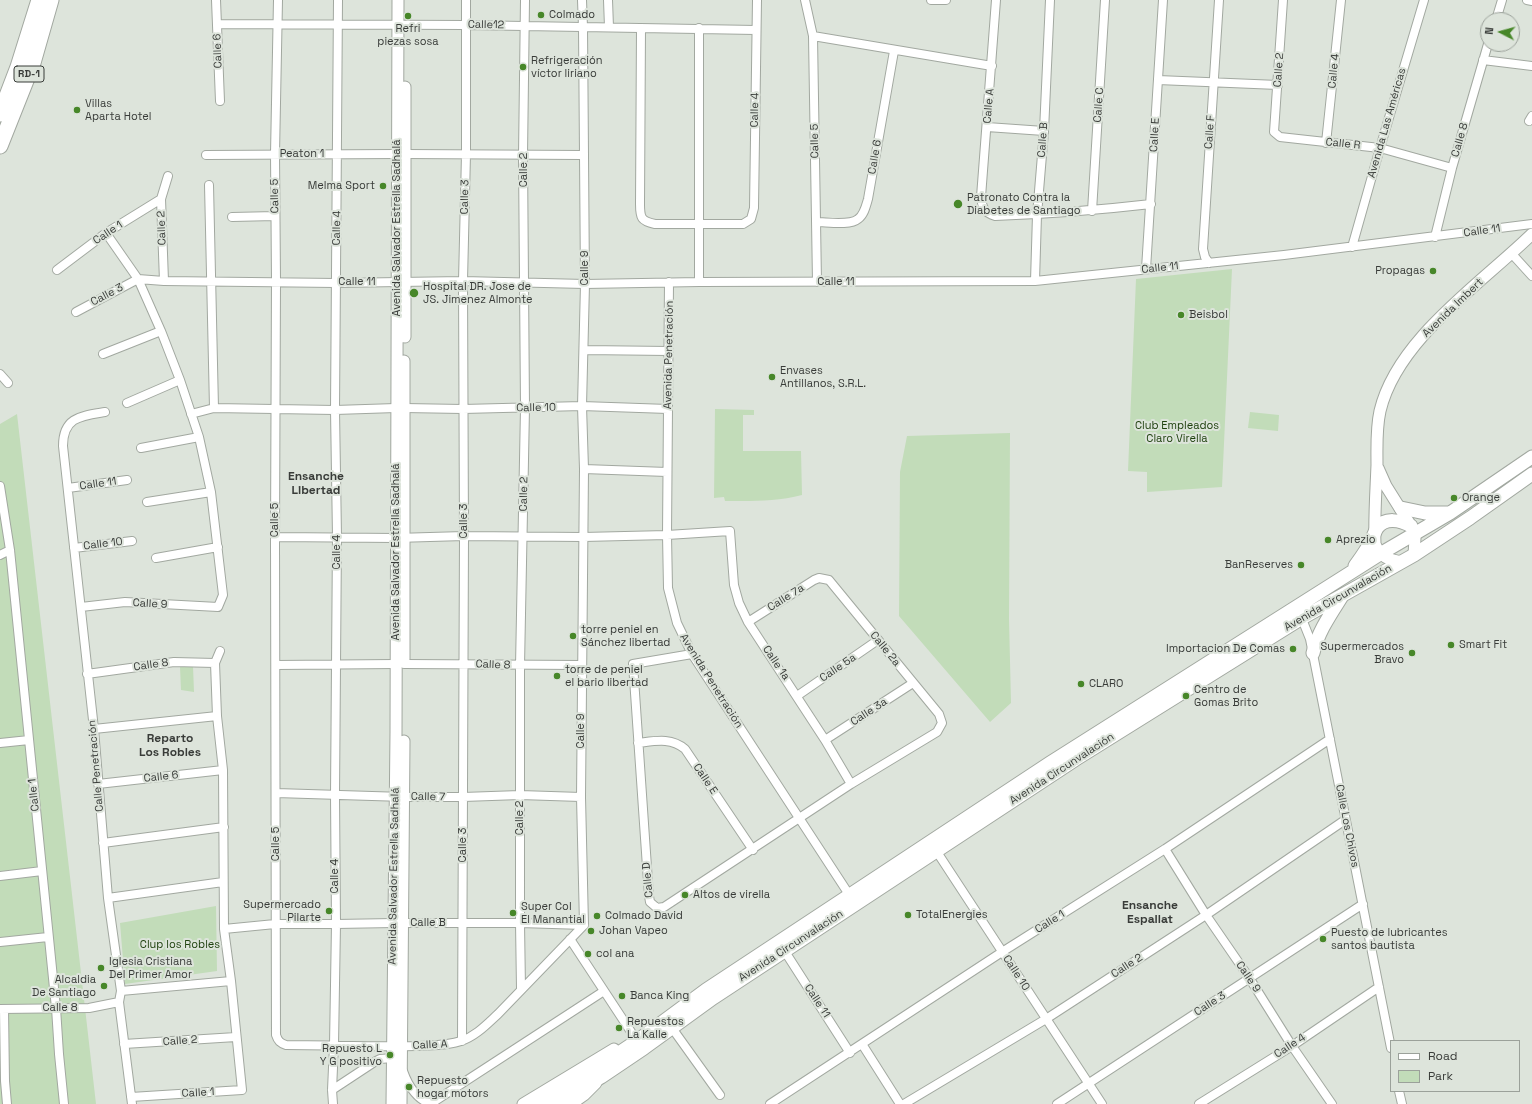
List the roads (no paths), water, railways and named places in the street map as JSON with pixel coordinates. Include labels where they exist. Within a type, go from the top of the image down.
[{"type":"highway","name":"RD-1","points":[[0,114],[18,67],[39,0]]},
{"type":"highway","name":"RD-1","points":[[0,146],[33,63],[51,0]]},
{"type":"main road","name":"Avenida Salvador Estrella Sadhalá","points":[[392,1104],[396,1050],[400,664],[400,408],[402,282],[401,25],[398,0]]},
{"type":"main road","name":"Avenida Salvador Estrella Sadhalá","points":[[401,25],[405,0]]},
{"type":"main road","name":"Avenida Imbert","points":[[1380,554],[1375,544],[1377,427],[1384,396],[1397,371],[1422,337],[1436,322],[1512,254],[1532,234]]},
{"type":"main road","name":"Avenida Circunvalación","points":[[537,1104],[578,1080],[637,1041],[706,990],[781,946],[933,846],[1071,749],[1300,612],[1348,575],[1380,554],[1412,530],[1450,513],[1532,457]]},
{"type":"main road","name":"Avenida Imbert","points":[[1377,463],[1386,486],[1401,508],[1412,530]]},
{"type":"main road","name":"Avenida Circunvalación","points":[[1300,612],[1343,594],[1414,555],[1532,474]]},
{"type":"main road","points":[[1401,508],[1425,513],[1450,513]]},
{"type":"main road","points":[[1348,575],[1366,551],[1376,529],[1385,522],[1396,520],[1405,523],[1412,530],[1415,544],[1414,555]]},
{"type":"main road","points":[[1380,554],[1390,561],[1402,562]]},
{"type":"main road","points":[[1313,653],[1315,643],[1324,625],[1343,594]]},
{"type":"main road","name":"Avenida Circunvalación","points":[[556,1104],[601,1077],[672,1028],[781,946]]},
{"type":"main road","name":"Avenida Circunvalación","points":[[523,1104],[622,1044],[637,1041]]},
{"type":"main road","name":"Avenida Salvador Estrella Sadhalá","points":[[396,1050],[402,1069],[401,1104]]},
{"type":"main road","name":"Avenida Circunvalación","points":[[571,1104],[584,1096],[601,1077]]},
{"type":"street","name":"Calle 6","points":[[216,0],[220,101]]},
{"type":"street","name":"Calle 5","points":[[278,0],[274,154],[276,281],[275,1028],[278,1040]]},
{"type":"street","name":"Calle 4","points":[[333,1104],[332,1090],[336,924],[335,795],[337,537],[335,410],[338,0]]},
{"type":"street","name":"Calle 3","points":[[462,1041],[464,536],[463,281],[466,154],[466,0]]},
{"type":"street","name":"Calle 2","points":[[521,989],[520,666],[525,408],[523,156],[525,0]]},
{"type":"street","name":"Calle 9","points":[[582,0],[585,284],[582,406],[584,469],[581,798],[584,925]]},
{"type":"street","points":[[608,0],[609,27]]},
{"type":"street","name":"Calle 4","points":[[699,224],[743,224],[751,219],[754,208],[757,0]]},
{"type":"street","name":"Calle 5","points":[[805,0],[813,36],[817,282]]},
{"type":"street","points":[[934,0],[946,0]]},
{"type":"street","name":"Calle A","points":[[996,0],[981,197],[982,205],[985,211],[995,216],[1037,215]]},
{"type":"street","name":"Calle B","points":[[1035,281],[1037,215],[1044,131],[1050,0]]},
{"type":"street","name":"Calle C","points":[[1092,211],[1106,0]]},
{"type":"street","name":"Calle E","points":[[1146,269],[1163,0]]},
{"type":"street","name":"Calle F","points":[[1209,263],[1205,257],[1203,249],[1219,0]]},
{"type":"street","name":"Calle 2","points":[[1280,137],[1274,132],[1283,0]]},
{"type":"street","name":"Calle 4","points":[[1326,143],[1341,0]]},
{"type":"street","name":"Avenida Las Américas","points":[[1352,247],[1424,0]]},
{"type":"street","points":[[1498,12],[1502,0]]},
{"type":"street","points":[[1527,0],[1532,1]]},
{"type":"street","name":"Calle12","points":[[217,24],[466,25],[756,30]]},
{"type":"street","points":[[641,28],[640,211],[642,218],[645,221],[655,224],[699,224]]},
{"type":"street","points":[[699,28],[699,282]]},
{"type":"street","points":[[813,36],[894,51],[992,66]]},
{"type":"street","name":"Calle 6","points":[[816,222],[850,222],[858,220],[863,213],[868,199],[894,51]]},
{"type":"street","name":"Calle 8","points":[[1435,237],[1452,168],[1486,52]]},
{"type":"street","points":[[1483,60],[1532,66]]},
{"type":"street","points":[[1158,80],[1278,85]]},
{"type":"street","points":[[987,127],[1044,131]]},
{"type":"street","name":"Calle R","points":[[1280,137],[1380,148],[1452,168]]},
{"type":"street","name":"Peaton 1","points":[[206,155],[583,155]]},
{"type":"street","name":"Calle 2","points":[[164,281],[161,199],[168,176]]},
{"type":"street","points":[[209,185],[214,408]]},
{"type":"street","name":"Calle 1","points":[[57,270],[106,233],[161,199]]},
{"type":"street","points":[[1037,215],[1092,211],[1151,204]]},
{"type":"street","points":[[232,217],[275,216]]},
{"type":"street","name":"Calle 11","points":[[138,279],[164,281],[276,281],[336,283],[463,281],[585,284],[669,282],[1035,281],[1352,247],[1532,224]]},
{"type":"street","points":[[106,233],[138,279],[161,330],[199,437],[211,492],[218,547],[156,558]]},
{"type":"street","points":[[1512,254],[1532,276]]},
{"type":"street","name":"Calle 3","points":[[76,312],[138,279]]},
{"type":"street","name":"Avenida Penetración","points":[[669,282],[667,472],[668,588],[677,624],[692,654],[852,899]]},
{"type":"street","points":[[103,354],[161,330]]},
{"type":"street","points":[[584,350],[669,351]]},
{"type":"street","points":[[0,374],[8,383]]},
{"type":"street","points":[[127,403],[180,380]]},
{"type":"street","name":"Calle 10","points":[[191,414],[214,408],[335,410],[582,406],[668,409]]},
{"type":"street","name":"Calle Penetración","points":[[105,412],[80,417],[72,422],[66,428],[63,436],[63,446],[94,729],[108,898],[121,991],[119,1002],[132,1100]]},
{"type":"street","points":[[141,448],[199,437]]},
{"type":"street","points":[[584,469],[667,472]]},
{"type":"street","name":"Calle 11","points":[[68,488],[127,480]]},
{"type":"street","name":"Calle 1","points":[[0,486],[10,550],[56,1008],[64,1104]]},
{"type":"street","points":[[147,502],[211,492]]},
{"type":"street","name":"Calle 1a","points":[[667,535],[730,531],[734,585],[739,603],[748,622],[825,740],[851,784]]},
{"type":"street","points":[[275,537],[583,537],[667,535]]},
{"type":"street","name":"Calle 10","points":[[74,548],[132,541]]},
{"type":"street","name":"Calle 9","points":[[81,607],[125,602],[218,607],[223,595],[218,547]]},
{"type":"street","points":[[0,555],[10,550]]},
{"type":"street","name":"Calle 7a","points":[[748,622],[814,580],[824,578]]},
{"type":"street","name":"Calle 2a","points":[[824,578],[829,580],[939,714],[942,723]]},
{"type":"street","name":"Calle Los Chivos","points":[[1300,612],[1310,639],[1313,653],[1390,1043]]},
{"type":"street","name":"Calle 5a","points":[[797,696],[878,640]]},
{"type":"street","points":[[220,651],[215,663],[217,716],[223,770],[224,929],[231,981],[236,1037]]},
{"type":"street","name":"Calle D","points":[[692,654],[633,664],[649,896],[651,905],[656,908],[664,907],[753,850],[851,784],[937,732],[942,723]]},
{"type":"street","name":"Calle 8","points":[[87,674],[174,662],[215,663]]},
{"type":"street","name":"Calle 8","points":[[276,665],[582,665]]},
{"type":"street","name":"Calle 3a","points":[[825,740],[913,683]]},
{"type":"street","points":[[94,729],[217,716]]},
{"type":"street","points":[[0,743],[29,740]]},
{"type":"street","name":"Calle E","points":[[638,742],[667,740],[680,744],[685,749],[753,850]]},
{"type":"street","name":"Calle 1","points":[[770,1104],[1002,952],[1165,849],[1330,740]]},
{"type":"street","name":"Calle 6","points":[[98,784],[223,770]]},
{"type":"street","name":"Calle 7","points":[[276,793],[463,797],[520,795],[581,798]]},
{"type":"street","name":"Calle 2","points":[[904,1104],[1046,1019],[1206,915],[1345,820]]},
{"type":"street","points":[[103,843],[224,827]]},
{"type":"street","name":"Calle 10","points":[[933,846],[1102,1104]]},
{"type":"street","name":"Calle 9","points":[[1165,849],[1206,915],[1332,1104]]},
{"type":"street","points":[[0,876],[42,871]]},
{"type":"street","points":[[108,898],[223,882]]},
{"type":"street","name":"Calle 3","points":[[1057,1104],[1363,904]]},
{"type":"street","name":"Calle B","points":[[224,929],[275,924],[520,923],[584,925]]},
{"type":"street","name":"Calle A","points":[[278,1040],[282,1044],[286,1045],[334,1045],[396,1050],[447,1045],[462,1041],[486,1026],[584,925]]},
{"type":"street","points":[[0,942],[48,937]]},
{"type":"street","points":[[570,939],[637,1041]]},
{"type":"street","name":"Calle 11","points":[[781,946],[850,1052]]},
{"type":"street","points":[[121,991],[231,981]]},
{"type":"street","name":"Calle 4","points":[[1199,1104],[1292,1046],[1379,987]]},
{"type":"street","points":[[402,1069],[408,1084],[418,1097],[429,1102],[435,1101],[604,991]]},
{"type":"street","name":"Calle 8","points":[[2,1009],[89,1008],[119,1002]]},
{"type":"street","points":[[2,1009],[7,1104]]},
{"type":"street","points":[[672,1028],[720,1095]]},
{"type":"street","name":"Calle 2","points":[[124,1044],[236,1037]]},
{"type":"street","name":"Calle 1","points":[[132,1100],[242,1090],[236,1037]]},
{"type":"street","points":[[862,1044],[900,1104]]},
{"type":"street","points":[[332,1090],[376,1061],[396,1050]]},
{"type":"street","points":[[1399,1092],[1402,1104]]},
{"type":"place","name":"Colmado","points":[[541,15]]},
{"type":"place","name":"Refri piezas sosa","points":[[408,16]]},
{"type":"place","name":"Refrigeración víctor liriano","points":[[523,67]]},
{"type":"place","name":"Villas Aparta Hotel","points":[[77,110]]},
{"type":"place","name":"Melma Sport","points":[[383,186]]},
{"type":"place","name":"Patronato Contra la Diabetes de Santiago","points":[[958,204]]},
{"type":"place","name":"Propagas","points":[[1433,271]]},
{"type":"place","name":"Hospital DR. Jose de JS. Jimenez Almonte","points":[[414,293]]},
{"type":"place","name":"Beisbol","points":[[1181,315]]},
{"type":"place","name":"Envases Antillanos, S.R.L.","points":[[772,377]]},
{"type":"place","name":"Orange","points":[[1454,498]]},
{"type":"place","name":"Aprezio","points":[[1328,540]]},
{"type":"place","name":"BanReserves","points":[[1301,565]]},
{"type":"place","name":"torre peniel en Sánchez libertad","points":[[573,636]]},
{"type":"place","name":"Smart Fit","points":[[1451,645]]},
{"type":"place","name":"Importacion De Comas","points":[[1293,649]]},
{"type":"place","name":"Supermercados Bravo","points":[[1412,653]]},
{"type":"place","name":"torre de peniel el bario libertad","points":[[557,676]]},
{"type":"place","name":"CLARO","points":[[1081,684]]},
{"type":"place","name":"Centro de Gomas Brito","points":[[1186,696]]},
{"type":"place","name":"Altos de virella","points":[[685,895]]},
{"type":"place","name":"Supermercado Pilarte","points":[[329,911]]},
{"type":"place","name":"Super Col El Manantial","points":[[513,913]]},
{"type":"place","name":"TotalEnergies","points":[[908,915]]},
{"type":"place","name":"Colmado David","points":[[597,916]]},
{"type":"place","name":"Johan Vapeo","points":[[591,931]]},
{"type":"place","name":"Puesto de lubricantes santos bautista","points":[[1323,939]]},
{"type":"place","name":"col ana","points":[[588,954]]},
{"type":"place","name":"Iglesia Cristiana Del Primer Amor","points":[[101,968]]},
{"type":"place","name":"Alcaldia De Santiago","points":[[104,986]]},
{"type":"place","name":"Banca King","points":[[622,996]]},
{"type":"place","name":"Repuestos La Kalle","points":[[619,1028]]},
{"type":"place","name":"Repuesto L Y G positivo","points":[[390,1055]]},
{"type":"place","name":"Repuesto hogar motors","points":[[409,1087]]},
{"type":"district","name":"Ensanche Libertad","points":[[316,484]]},
{"type":"district","name":"Reparto Los Robles","points":[[170,746]]},
{"type":"district","name":"Ensanche Espallat","points":[[1150,913]]},
{"type":"park label","name":"Club Empleados Claro Virella","points":[[1177,432]]},
{"type":"park label","name":"Clup los Robles","points":[[180,945]]}]
